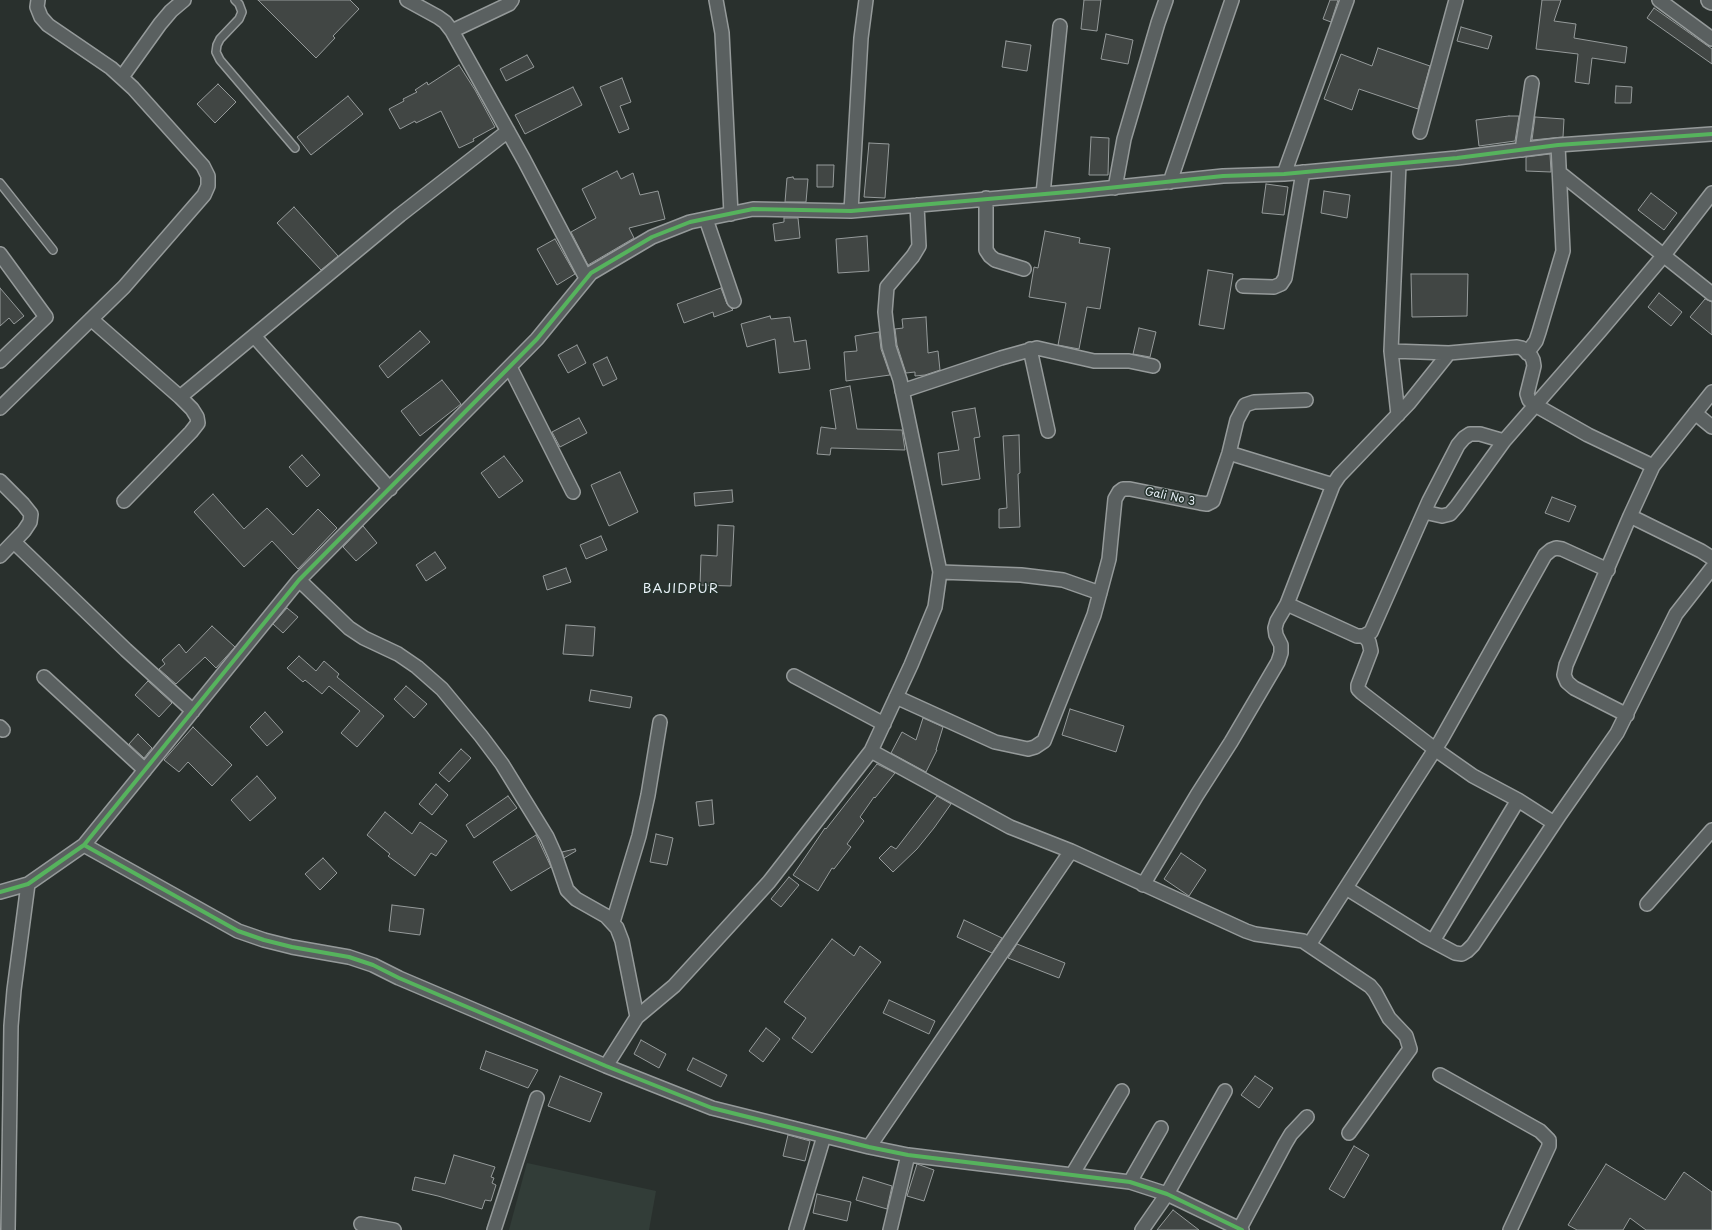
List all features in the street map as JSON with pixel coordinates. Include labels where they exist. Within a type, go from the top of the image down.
[{"type":"street","points":[[0,408],[124,287],[204,195],[208,186],[208,176],[203,166],[122,77],[48,25],[40,17],[37,7],[38,0]]},
{"type":"street","points":[[122,77],[160,24],[184,0]]},
{"type":"street","points":[[407,0],[438,17],[445,22],[452,31],[508,131],[586,278]]},
{"type":"street","points":[[452,31],[508,4],[512,0]]},
{"type":"street","points":[[716,0],[722,33],[731,214]]},
{"type":"street","points":[[851,211],[861,38],[866,0]]},
{"type":"street","points":[[1115,188],[1124,139],[1166,0]]},
{"type":"street","points":[[1170,182],[1232,0]]},
{"type":"street","points":[[1284,174],[1347,0]]},
{"type":"street","points":[[1420,132],[1456,0]]},
{"type":"street","points":[[1659,0],[1712,39]]},
{"type":"street","points":[[1043,194],[1060,26]]},
{"type":"street","points":[[1522,150],[1532,83]]},
{"type":"street","points":[[180,397],[394,220],[508,131]]},
{"type":"street","points":[[0,892],[28,884],[84,845],[299,580],[537,339],[586,278],[597,269],[652,237],[690,222],[753,210],[851,211],[986,198],[1115,188],[1223,176],[1284,174],[1399,164],[1558,145],[1712,134]]},
{"type":"street","points":[[1527,353],[1536,341],[1563,251],[1558,145]]},
{"type":"street","points":[[1398,415],[1391,351],[1399,164]]},
{"type":"street","points":[[1243,286],[1274,287],[1281,284],[1286,278],[1303,172]]},
{"type":"street","points":[[1560,173],[1712,294]]},
{"type":"street","points":[[1424,512],[1442,516],[1450,514],[1504,441],[1664,255],[1712,193]]},
{"type":"street","points":[[986,198],[986,250],[995,260],[1024,268]]},
{"type":"street","points":[[606,1066],[637,1017],[674,986],[769,882],[871,751],[935,607],[940,572],[902,391],[889,347],[885,312],[886,293],[891,282],[913,256],[919,246],[917,205]]},
{"type":"street","points":[[706,219],[734,301]]},
{"type":"street","points":[[0,254],[46,317],[0,361]]},
{"type":"street","points":[[91,319],[180,397],[192,409],[197,417],[198,423],[191,432],[124,501]]},
{"type":"street","points":[[254,336],[390,489]]},
{"type":"street","points":[[1391,351],[1449,353],[1517,347],[1527,353],[1533,360],[1534,366],[1527,394],[1529,400],[1535,405],[1588,435],[1653,466]]},
{"type":"street","points":[[902,391],[1037,348],[1094,361],[1129,361],[1153,366]]},
{"type":"street","points":[[1030,349],[1048,431]]},
{"type":"street","points":[[1143,885],[1197,795],[1232,742],[1278,662],[1281,653],[1275,628],[1277,621],[1287,604],[1333,485],[1339,476],[1398,415],[1449,353]]},
{"type":"street","points":[[510,367],[573,492]]},
{"type":"street","points":[[1627,715],[1574,688],[1566,682],[1564,675],[1566,665],[1653,466],[1712,392]]},
{"type":"street","points":[[1306,400],[1254,402],[1245,405],[1237,420],[1228,454],[1333,485]]},
{"type":"street","points":[[1695,413],[1712,427]]},
{"type":"street","points":[[1287,604],[1357,636],[1364,636],[1371,632],[1424,512],[1458,445],[1470,434],[1480,434],[1504,441]]},
{"type":"street","name":"Gali No 3","points":[[1100,593],[1109,560],[1115,503],[1119,492],[1123,489],[1130,489],[1207,504],[1213,501],[1216,495],[1228,454]]},
{"type":"street","points":[[0,481],[31,514],[30,522],[24,531],[0,556]]},
{"type":"street","points":[[1630,516],[1702,551],[1712,558]]},
{"type":"street","points":[[14,542],[126,650],[193,711]]},
{"type":"street","points":[[1309,945],[1436,750],[1545,555],[1550,550],[1562,548],[1608,570]]},
{"type":"street","points":[[1346,888],[1455,953],[1462,954],[1467,951],[1473,945],[1554,823],[1617,733],[1676,614],[1712,568]]},
{"type":"street","points":[[896,697],[995,742],[1028,749],[1035,747],[1044,742],[1047,736],[1089,628],[1100,593],[1063,580],[1021,575],[940,572]]},
{"type":"street","points":[[299,580],[349,628],[364,638],[398,654],[411,662],[442,689],[502,764],[547,838],[555,855],[567,890],[576,899],[606,916],[613,922],[622,941],[637,1017]]},
{"type":"street","points":[[1364,636],[1371,646],[1371,650],[1358,689],[1362,694],[1436,750],[1482,781],[1518,800],[1554,823]]},
{"type":"street","points":[[44,676],[144,770]]},
{"type":"street","points":[[794,676],[884,724]]},
{"type":"street","points":[[613,922],[641,829],[660,722]]},
{"type":"street","points":[[871,751],[1010,827],[1071,851],[1246,932],[1296,939],[1309,945],[1370,986],[1375,992],[1389,1018],[1406,1036],[1410,1049],[1349,1133]]},
{"type":"street","points":[[1433,941],[1518,800]]},
{"type":"street","points":[[1647,904],[1712,830]]},
{"type":"street","points":[[84,845],[238,931],[264,940],[292,947],[349,957],[373,965],[399,978],[606,1066],[712,1108],[869,1147],[908,1155],[1130,1182],[1167,1194],[1240,1230],[1285,1144],[1291,1134],[1307,1117]]},
{"type":"street","points":[[869,1147],[1071,851]]},
{"type":"street","points":[[8,1230],[11,1026],[14,990],[28,884]]},
{"type":"street","points":[[1440,1075],[1540,1131],[1549,1140],[1549,1146],[1510,1230]]},
{"type":"street","points":[[1072,1175],[1122,1091]]},
{"type":"street","points":[[1142,1230],[1167,1194],[1225,1091]]},
{"type":"street","points":[[494,1230],[537,1098]]},
{"type":"street","points":[[1130,1182],[1161,1128]]},
{"type":"street","points":[[796,1230],[824,1136]]},
{"type":"street","points":[[890,1230],[908,1155]]},
{"type":"street","points":[[361,1224],[394,1230]]},
{"type":"lane","points":[[235,0],[239,4],[242,12],[239,19],[220,39],[216,52],[220,60],[295,148]]},
{"type":"lane","points":[[0,183],[53,250]]},
{"type":"shaded area","points":[[527,1163],[656,1191],[649,1230],[509,1230]]},
{"type":"building","points":[[258,0],[350,0],[359,9],[333,36],[335,38],[316,58]]},
{"type":"building","points":[[1084,0],[1101,0],[1097,31],[1081,29]]},
{"type":"building","points":[[1330,0],[1338,0],[1331,22],[1323,19]]},
{"type":"building","points":[[1542,0],[1561,0],[1554,21],[1576,24],[1574,38],[1627,47],[1625,63],[1592,58],[1589,84],[1575,82],[1578,54],[1536,49]]},
{"type":"building","points":[[1654,8],[1712,49],[1712,64],[1647,18]]},
{"type":"building","points":[[1461,27],[1492,36],[1488,49],[1457,41]]},
{"type":"building","points":[[1106,34],[1133,40],[1128,64],[1101,59]]},
{"type":"building","points":[[1006,41],[1031,45],[1027,71],[1002,67]]},
{"type":"building","points":[[1378,48],[1430,66],[1418,109],[1359,89],[1352,110],[1324,99],[1341,54],[1372,66]]},
{"type":"building","points":[[527,55],[534,67],[506,81],[500,69]]},
{"type":"building","points":[[459,65],[475,90],[495,127],[473,139],[474,141],[459,148],[441,111],[416,123],[415,121],[400,129],[389,109],[404,101],[403,99],[417,92],[415,90],[427,82],[428,85]]},
{"type":"building","points":[[622,78],[631,102],[620,106],[629,129],[619,133],[600,87]]},
{"type":"building","points":[[218,84],[236,102],[215,123],[197,104]]},
{"type":"building","points":[[1616,86],[1632,87],[1631,103],[1615,103]]},
{"type":"building","points":[[573,87],[582,105],[525,134],[515,115]]},
{"type":"building","points":[[348,96],[363,114],[311,155],[297,137]]},
{"type":"building","points":[[1519,116],[1515,141],[1479,146],[1476,120]]},
{"type":"building","points":[[1535,117],[1564,119],[1563,137],[1532,140]]},
{"type":"building","points":[[1091,137],[1109,138],[1108,175],[1089,175]]},
{"type":"building","points":[[869,143],[889,144],[885,198],[864,197]]},
{"type":"building","points":[[1550,154],[1551,172],[1526,171],[1526,157]]},
{"type":"building","points":[[817,165],[834,165],[833,187],[817,187]]},
{"type":"building","points":[[617,171],[621,179],[633,173],[640,195],[658,191],[665,219],[629,228],[634,238],[588,265],[571,232],[596,218],[582,189]]},
{"type":"building","points":[[793,177],[794,179],[808,179],[806,202],[785,202],[787,178]]},
{"type":"building","points":[[1266,184],[1288,187],[1284,215],[1262,213]]},
{"type":"building","points":[[1324,191],[1350,195],[1347,218],[1321,213]]},
{"type":"building","points":[[1651,193],[1677,213],[1664,230],[1638,210]]},
{"type":"building","points":[[294,207],[338,256],[321,270],[277,223]]},
{"type":"building","points":[[784,218],[798,218],[800,238],[775,241],[773,224],[784,222]]},
{"type":"building","points":[[1045,231],[1080,238],[1079,243],[1110,248],[1100,309],[1087,307],[1079,349],[1058,345],[1066,303],[1029,297],[1034,267],[1038,268]]},
{"type":"building","points":[[867,236],[869,271],[838,273],[836,239]]},
{"type":"building","points":[[555,239],[575,274],[557,285],[537,249]]},
{"type":"building","points":[[1208,270],[1233,274],[1224,329],[1199,325]]},
{"type":"building","points":[[1411,274],[1468,274],[1467,316],[1412,317]]},
{"type":"building","points":[[0,288],[24,316],[14,324],[9,318],[0,326]]},
{"type":"building","points":[[721,288],[727,304],[733,310],[714,317],[713,312],[684,323],[677,304]]},
{"type":"building","points":[[1659,293],[1682,312],[1671,326],[1648,307]]},
{"type":"building","points":[[1705,299],[1712,302],[1712,335],[1690,317]]},
{"type":"building","points":[[770,316],[771,319],[790,317],[794,342],[806,340],[810,369],[779,373],[775,339],[747,347],[741,324]]},
{"type":"building","points":[[926,317],[928,353],[938,351],[940,370],[925,375],[915,376],[915,372],[906,373],[897,345],[895,329],[903,328],[902,319]]},
{"type":"building","points":[[1139,328],[1156,332],[1150,357],[1133,354]]},
{"type":"building","points":[[420,331],[430,342],[388,378],[379,366]]},
{"type":"building","points":[[879,332],[881,349],[890,375],[846,381],[844,352],[857,351],[855,336]]},
{"type":"building","points":[[577,345],[586,363],[568,373],[558,355]]},
{"type":"building","points":[[607,357],[617,379],[603,386],[593,364]]},
{"type":"building","points":[[442,380],[461,404],[420,436],[401,411]]},
{"type":"building","points":[[850,386],[857,429],[902,430],[905,450],[831,448],[830,455],[817,454],[821,427],[836,429],[830,390]]},
{"type":"building","points":[[975,408],[980,437],[974,438],[980,479],[942,485],[938,453],[959,450],[952,412]]},
{"type":"building","points":[[579,418],[587,433],[560,447],[552,432]]},
{"type":"building","points":[[1019,435],[1020,473],[1018,474],[1020,527],[999,528],[999,509],[1007,508],[1003,436]]},
{"type":"building","points":[[302,455],[320,475],[307,487],[289,467]]},
{"type":"building","points":[[504,456],[523,481],[499,498],[481,473]]},
{"type":"building","points":[[620,472],[638,512],[609,526],[591,485]]},
{"type":"building","points":[[732,490],[733,502],[695,506],[694,493]]},
{"type":"building","points":[[213,494],[244,529],[267,508],[293,535],[318,509],[337,528],[298,569],[272,541],[244,567],[194,512]]},
{"type":"building","points":[[1552,497],[1576,506],[1569,522],[1545,513]]},
{"type":"building","points":[[718,525],[734,526],[731,586],[700,585],[701,555],[717,556]]},
{"type":"building","points":[[363,526],[377,543],[356,561],[343,547]]},
{"type":"building","points":[[601,536],[607,550],[586,559],[580,545]]},
{"type":"building","points":[[435,552],[446,568],[426,581],[416,565]]},
{"type":"building","points":[[566,568],[571,582],[547,590],[543,576]]},
{"type":"building","points":[[287,608],[298,617],[283,633],[273,624]]},
{"type":"building","points":[[566,625],[595,627],[593,656],[563,654]]},
{"type":"building","points":[[212,626],[235,647],[216,668],[205,657],[176,684],[159,669],[165,664],[162,660],[179,644],[186,653]]},
{"type":"building","points":[[299,656],[316,671],[324,661],[339,674],[337,677],[384,716],[357,747],[341,733],[360,711],[329,686],[322,694],[305,680],[303,682],[287,668]]},
{"type":"building","points":[[148,681],[172,703],[159,717],[135,695]]},
{"type":"building","points":[[406,686],[427,704],[414,718],[394,699]]},
{"type":"building","points":[[591,690],[632,697],[630,708],[589,701]]},
{"type":"building","points":[[1070,709],[1124,726],[1116,752],[1062,735]]},
{"type":"building","points":[[265,712],[283,732],[267,746],[250,727]]},
{"type":"building","points":[[923,718],[943,727],[937,750],[926,772],[891,753],[902,732],[916,740]]},
{"type":"building","points":[[193,727],[232,765],[212,786],[188,762],[179,772],[164,760]]},
{"type":"building","points":[[138,734],[152,748],[144,758],[129,744]]},
{"type":"building","points":[[461,749],[471,758],[449,782],[439,773]]},
{"type":"building","points":[[877,764],[895,773],[875,798],[874,797],[860,817],[864,821],[847,844],[851,847],[834,869],[832,868],[818,891],[793,875],[825,828],[826,829]]},
{"type":"building","points":[[257,776],[276,798],[250,821],[231,800]]},
{"type":"building","points":[[436,784],[448,795],[432,815],[419,804]]},
{"type":"building","points":[[508,796],[517,808],[474,838],[466,825]]},
{"type":"building","points":[[937,796],[951,804],[917,849],[893,872],[879,858],[891,846],[896,849]]},
{"type":"building","points":[[712,800],[714,824],[699,826],[696,802]]},
{"type":"building","points":[[385,812],[412,834],[420,822],[447,841],[436,856],[431,853],[415,876],[388,856],[390,854],[367,835]]},
{"type":"building","points":[[656,834],[673,838],[667,865],[650,862]]},
{"type":"building","points":[[536,835],[551,867],[511,891],[493,862]]},
{"type":"building","points":[[575,849],[576,851],[564,858],[562,852]]},
{"type":"building","points":[[1181,853],[1206,870],[1189,896],[1164,879]]},
{"type":"building","points":[[323,858],[337,873],[320,890],[305,874]]},
{"type":"building","points":[[789,877],[799,885],[781,907],[771,899]]},
{"type":"building","points":[[392,905],[424,909],[420,935],[389,931]]},
{"type":"building","points":[[964,920],[1002,938],[992,953],[957,937]]},
{"type":"building","points":[[832,939],[854,956],[860,946],[881,962],[812,1053],[792,1038],[806,1018],[784,1002]]},
{"type":"building","points":[[1017,944],[1065,963],[1059,978],[1008,958]]},
{"type":"building","points":[[889,1000],[935,1021],[929,1034],[883,1013]]},
{"type":"building","points":[[766,1028],[780,1039],[763,1062],[749,1051]]},
{"type":"building","points":[[641,1040],[666,1054],[659,1068],[634,1054]]},
{"type":"building","points":[[486,1051],[538,1070],[528,1088],[480,1069]]},
{"type":"building","points":[[693,1058],[727,1075],[721,1087],[687,1070]]},
{"type":"building","points":[[560,1076],[602,1093],[590,1122],[548,1106]]},
{"type":"building","points":[[1255,1076],[1273,1088],[1259,1108],[1241,1095]]},
{"type":"building","points":[[788,1135],[810,1141],[805,1161],[783,1156]]},
{"type":"building","points":[[1354,1146],[1369,1155],[1344,1198],[1329,1189]]},
{"type":"building","points":[[454,1155],[495,1167],[491,1177],[494,1178],[492,1183],[496,1185],[491,1201],[485,1200],[482,1209],[412,1190],[415,1177],[445,1184]]},
{"type":"building","points":[[917,1164],[934,1170],[924,1201],[907,1196]]},
{"type":"building","points":[[1606,1164],[1665,1200],[1684,1172],[1712,1192],[1712,1230],[1646,1230],[1630,1218],[1623,1230],[1577,1230],[1568,1225]]},
{"type":"building","points":[[863,1177],[892,1186],[887,1209],[856,1200]]},
{"type":"building","points":[[817,1194],[851,1202],[847,1221],[813,1213]]},
{"type":"building","points":[[1173,1210],[1199,1230],[1157,1230]]},
{"type":"cycle path","points":[[0,892],[28,884],[84,845],[299,580],[537,339],[591,273],[652,237],[690,222],[753,209],[851,211],[1079,191],[1223,176],[1284,174],[1457,158],[1558,145],[1712,134]]},
{"type":"cycle path","points":[[84,845],[238,931],[264,940],[292,947],[349,957],[373,965],[399,978],[606,1066],[712,1108],[869,1147],[908,1155],[1130,1182],[1167,1194],[1242,1230]]},
{"type":"district","name":"BAJIDPUR","points":[[681,589]]}]
